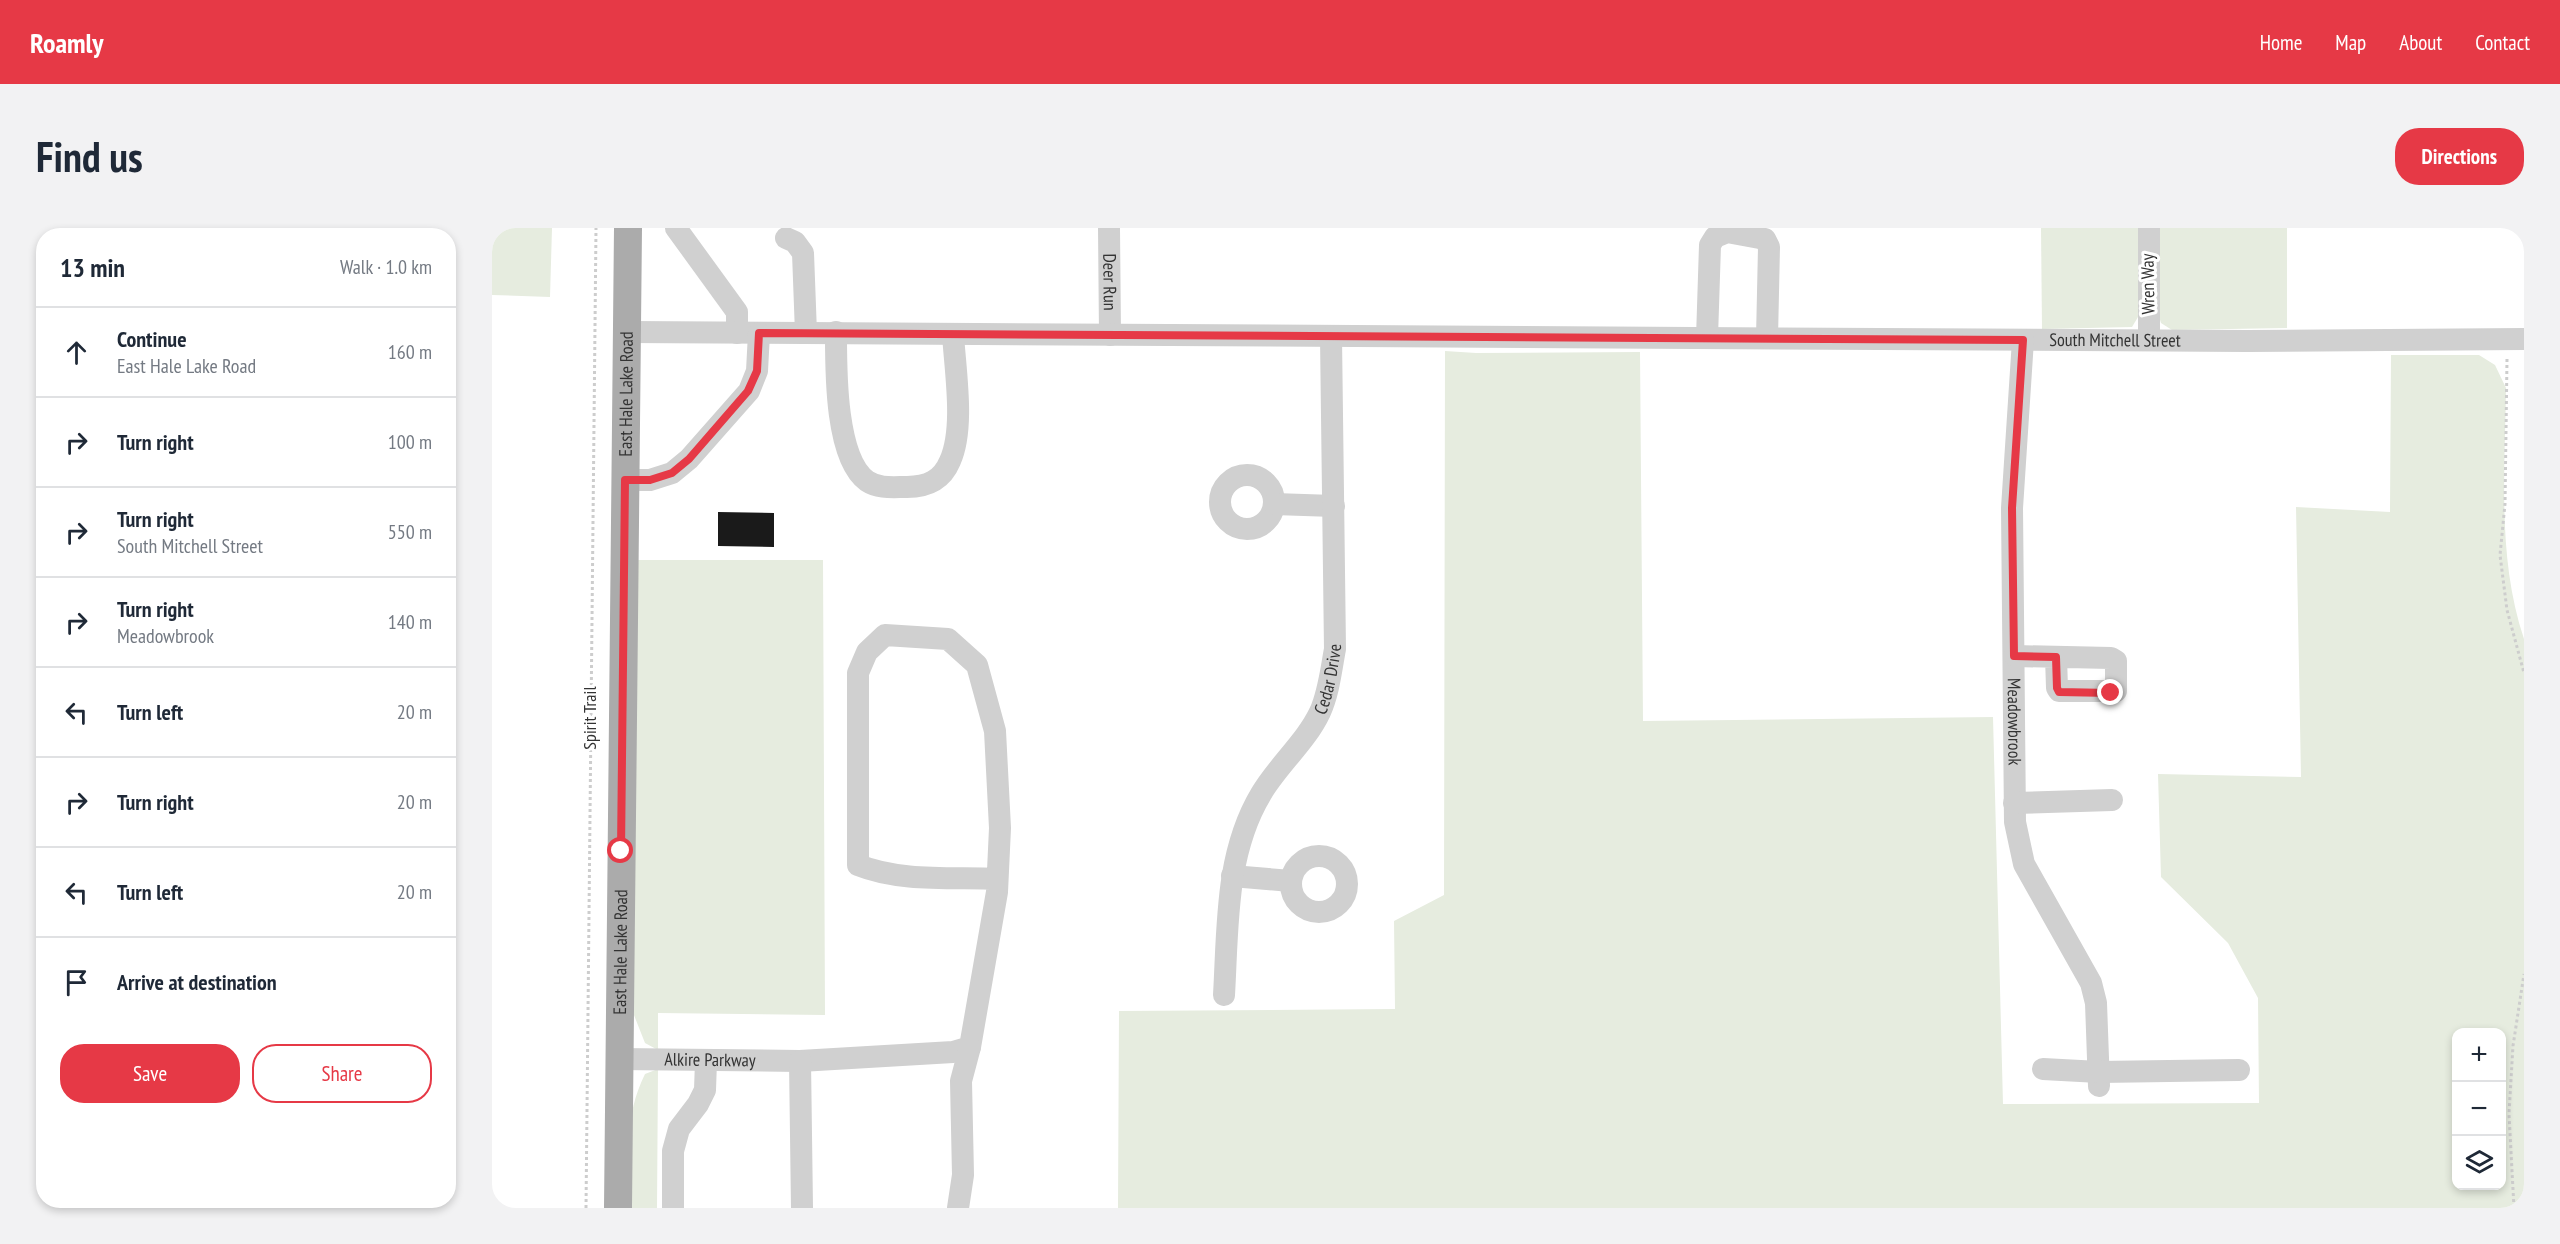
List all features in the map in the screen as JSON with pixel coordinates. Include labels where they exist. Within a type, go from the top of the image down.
[{"type":"main road","name":"East Hale Lake Road","points":[[618,1208],[628,228]]},
{"type":"street","points":[[625,480],[650,480],[672,473],[689,459],[748,391],[757,371],[748,333],[737,312],[676,228]]},
{"type":"street","name":"Deer Run","points":[[1108,228],[1110,335]]},
{"type":"street","name":"Wren Way","points":[[2149,228],[2149,340]]},
{"type":"street","points":[[1707,338],[1710,245],[1714,237],[1727,232],[1765,239],[1769,247],[1767,338]]},
{"type":"street","points":[[786,238],[795,242],[802,253],[806,333]]},
{"type":"street","name":"South Mitchell Street","points":[[627,332],[2023,340],[2524,339]]},
{"type":"street","points":[[836,333],[836,366],[844,443],[857,470],[867,480],[882,487],[930,484],[943,475],[951,459],[957,419],[953,334]]},
{"type":"street","name":"Cedar Drive","points":[[1224,995],[1232,876],[1243,833],[1261,794],[1309,730],[1327,691],[1335,650],[1331,337]]},
{"type":"street","name":"Meadowbrook","points":[[2023,340],[2012,508],[2014,803],[2019,846],[2024,864],[2091,983],[2096,1002],[2099,1079]]},
{"type":"street","points":[[1274,504],[1334,506]]},
{"type":"street","points":[[958,1208],[963,1175],[961,1082],[970,1047],[998,879],[1000,828],[995,731],[977,664],[948,639],[885,635],[867,652],[858,672],[858,865],[874,872],[998,879]]},
{"type":"street","points":[[2014,656],[2056,657]]},
{"type":"street","points":[[2014,803],[2112,800]]},
{"type":"street","points":[[1232,876],[1291,881]]},
{"type":"street","name":"Alkire Parkway","points":[[618,1059],[800,1061],[953,1052],[970,1047]]},
{"type":"street","points":[[673,1208],[673,1151],[679,1129],[698,1104],[705,1090],[706,1061]]},
{"type":"street","points":[[800,1061],[802,1208]]},
{"type":"street","points":[[2043,1069],[2099,1079],[2240,1070]]},
{"type":"path","name":"Spirit Trail","points":[[586,1208],[596,228]]},
{"type":"path","points":[[2507,359],[2505,504],[2500,555],[2507,610],[2524,674]]},
{"type":"path","points":[[2514,1208],[2509,1114],[2513,1046],[2524,974]]},
{"type":"shaded area","points":[[492,228],[552,228],[550,297],[492,295]]},
{"type":"shaded area","points":[[2041,228],[2139,228],[2138,317],[2132,327],[2042,329]]},
{"type":"shaded area","points":[[2159,228],[2287,228],[2287,328],[2172,330],[2161,323],[2158,313]]},
{"type":"shaded area","points":[[1445,351],[1476,353],[1640,352],[1643,721],[1993,717],[2003,1104],[2259,1103],[2258,998],[2228,943],[2161,877],[2158,774],[2301,777],[2296,507],[2390,512],[2391,355],[2479,355],[2495,365],[2506,388],[2504,515],[2506,546],[2515,608],[2524,639],[2524,1208],[1118,1208],[1119,1011],[1395,1009],[1394,921],[1444,895]]},
{"type":"shaded area","points":[[633,560],[823,560],[825,1015],[658,1013],[658,1050],[645,1043],[628,1000]]},
{"type":"shaded area","points":[[658,1069],[657,1208],[627,1208],[628,1140],[633,1106],[645,1074]]},
{"type":"building","points":[[718,512],[774,513],[774,547],[718,546]]},
{"type":"route","points":[[621,851],[625,480],[650,480],[672,473],[689,459],[748,391],[757,371],[759,333],[2023,340],[2012,508],[2014,656],[2056,657],[2059,692],[2111,693]]}]
